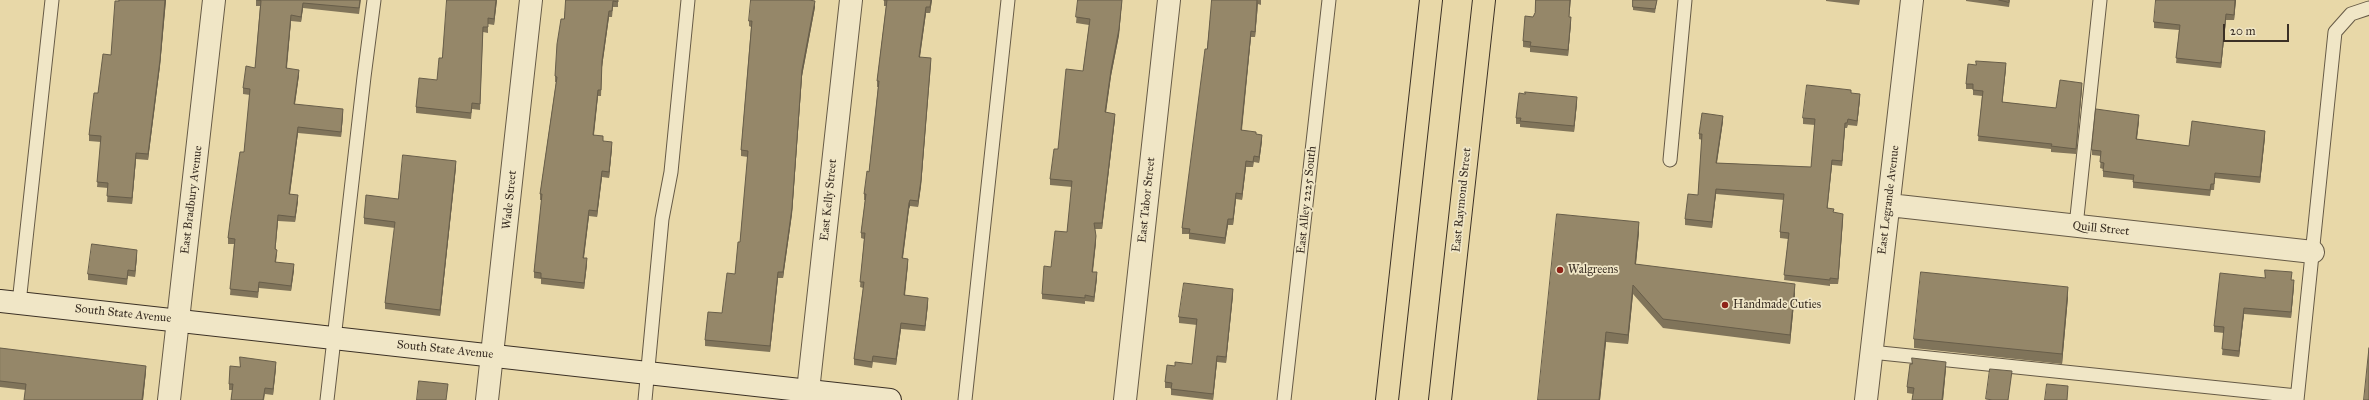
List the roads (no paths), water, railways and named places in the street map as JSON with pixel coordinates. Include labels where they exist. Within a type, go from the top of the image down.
[{"type":"main road","points":[[1387,400],[1431,0]]},
{"type":"main road","name":"East Raymond Street","points":[[1440,400],[1484,0]]},
{"type":"street","name":"East Bradbury Avenue","points":[[169,400],[214,0]]},
{"type":"street","name":"Wade Street","points":[[487,400],[531,0]]},
{"type":"street","name":"East Kelly Street","points":[[807,395],[851,0]]},
{"type":"street","name":"East Tabor Street","points":[[1124,400],[1169,0]]},
{"type":"street","name":"East Legrande Avenue","points":[[1866,400],[1912,0]]},
{"type":"street","name":"Quill Street","points":[[1889,205],[2313,252]]},
{"type":"street","name":"South State Avenue","points":[[10,302],[648,372],[807,395],[890,400]]},
{"type":"lane","points":[[10,302],[52,0]]},
{"type":"lane","points":[[327,400],[374,0]]},
{"type":"lane","points":[[645,400],[662,219],[671,172],[688,0]]},
{"type":"lane","points":[[965,400],[1008,0]]},
{"type":"lane","name":"East Alley 2225 South","points":[[1284,400],[1328,0]]},
{"type":"lane","points":[[1670,160],[1685,0]]},
{"type":"lane","points":[[2076,226],[2100,0]]},
{"type":"lane","points":[[1871,352],[2297,398],[2336,32],[2350,14],[2369,8]]},
{"type":"place","name":"Walgreens","points":[[1560,270]]},
{"type":"place","name":"Handmade Cuties","points":[[1725,305]]}]
